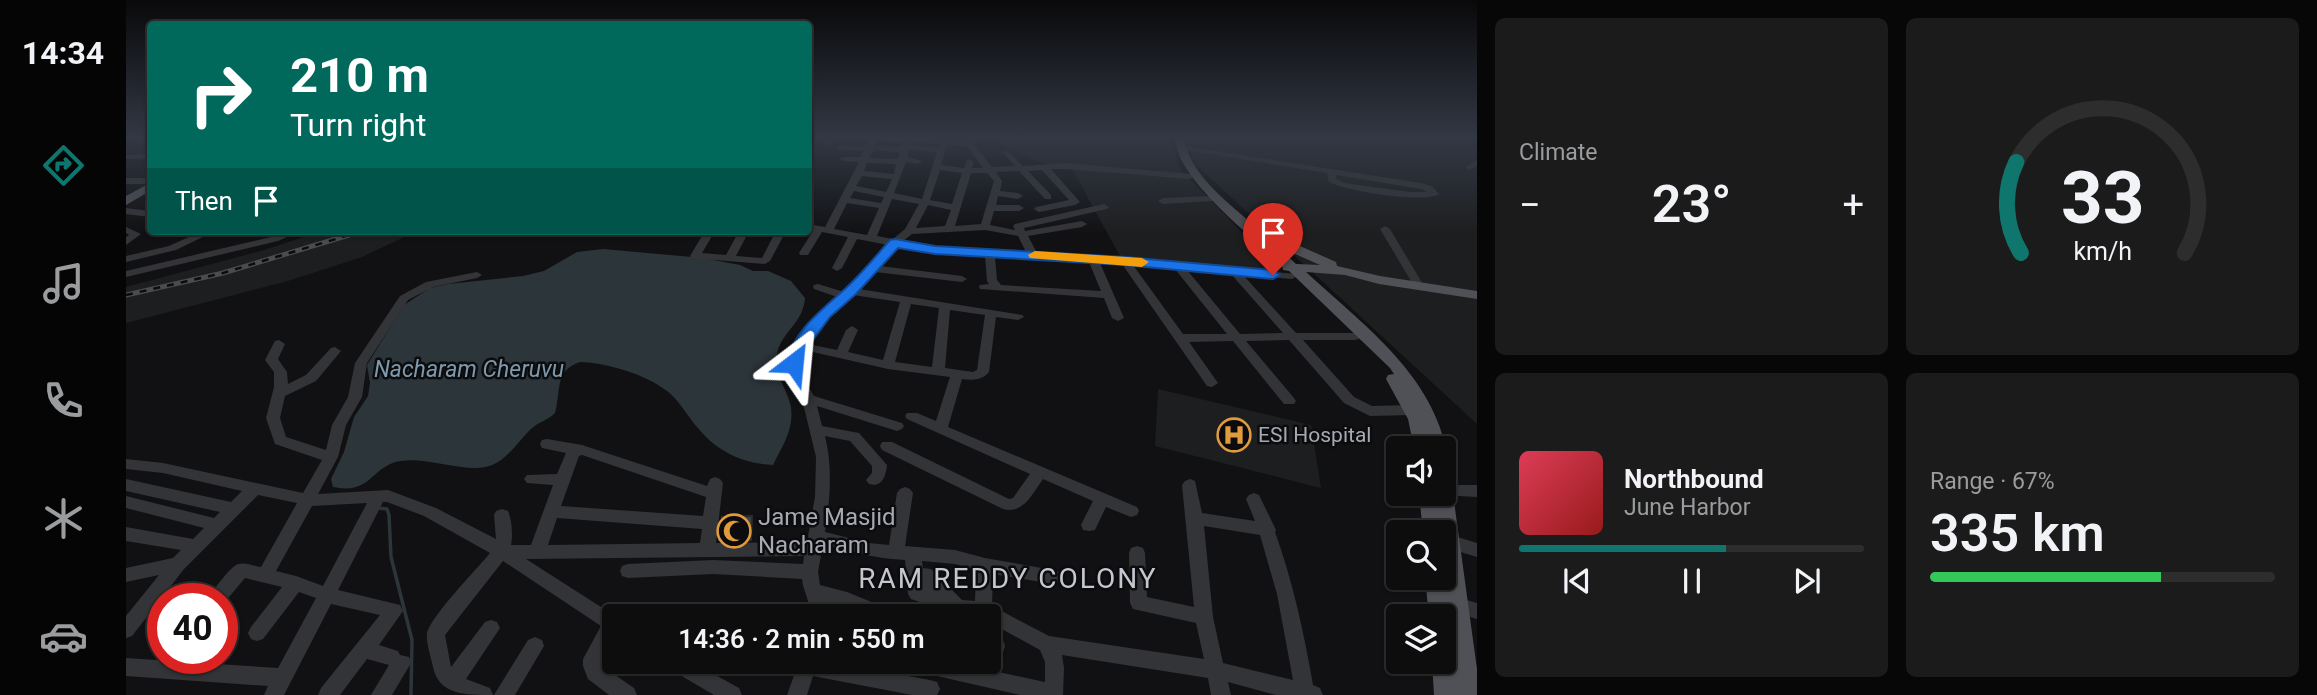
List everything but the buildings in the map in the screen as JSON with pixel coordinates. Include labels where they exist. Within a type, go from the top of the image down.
[{"type":"main road","points":[[1185,169],[1211,200],[1396,364],[1418,396],[1434,436]]},
{"type":"main road","points":[[1191,169],[1256,232],[1386,368],[1402,390],[1417,419],[1421,436]]},
{"type":"main road","points":[[126,201],[147,184]]},
{"type":"main road","points":[[1256,232],[1346,271],[1379,280]]},
{"type":"main road","points":[[1292,272],[1346,271]]},
{"type":"main road","points":[[1292,272],[1379,280],[1477,295]]},
{"type":"main road","points":[[1444,590],[1458,611]]},
{"type":"main road","points":[[1453,590],[1468,695]]},
{"type":"main road","points":[[1445,674],[1447,695]]},
{"type":"street","points":[[804,253],[819,229],[845,200],[860,169]]},
{"type":"street","points":[[871,238],[899,169]]},
{"type":"street","points":[[818,604],[811,581],[824,478],[818,430],[809,398],[794,373],[796,352],[825,313],[909,231],[925,202],[936,169]]},
{"type":"street","points":[[950,227],[970,169]]},
{"type":"street","points":[[988,170],[994,169]]},
{"type":"street","points":[[1023,169],[1048,197]]},
{"type":"street","points":[[1040,209],[1075,202],[1046,169]]},
{"type":"street","points":[[1093,169],[1188,176]]},
{"type":"street","points":[[1323,169],[1421,186],[1429,188],[1434,194],[1428,197],[1338,184],[1332,180],[1331,171]]},
{"type":"street","points":[[985,228],[998,181],[988,170]]},
{"type":"street","points":[[859,173],[897,177]]},
{"type":"street","points":[[126,181],[147,183]]},
{"type":"street","points":[[126,189],[147,183]]},
{"type":"street","points":[[851,188],[957,208]]},
{"type":"street","points":[[995,193],[1018,195]]},
{"type":"street","points":[[845,200],[885,206]]},
{"type":"street","points":[[1164,201],[1211,200]]},
{"type":"street","points":[[1033,255],[1018,226],[1104,207]]},
{"type":"street","points":[[990,208],[1019,208]]},
{"type":"street","points":[[126,211],[147,214]]},
{"type":"street","points":[[909,231],[950,227],[985,228],[1023,234],[1082,224]]},
{"type":"street","points":[[819,229],[935,250],[1125,261],[1235,272],[1292,272]]},
{"type":"street","points":[[1385,229],[1419,286]]},
{"type":"street","points":[[126,230],[136,234],[126,242]]},
{"type":"street","points":[[126,259],[172,248],[201,235]]},
{"type":"street","points":[[251,235],[253,243]]},
{"type":"street","points":[[126,274],[281,235]]},
{"type":"street","points":[[708,235],[695,256],[765,261],[779,235]]},
{"type":"street","points":[[729,259],[742,235]]},
{"type":"street","points":[[837,268],[854,235]]},
{"type":"street","points":[[990,253],[992,281],[998,288]]},
{"type":"street","points":[[1093,259],[1118,318]]},
{"type":"street","points":[[1125,261],[1212,383]]},
{"type":"street","points":[[1178,266],[1289,401]]},
{"type":"street","points":[[872,268],[962,279]]},
{"type":"street","points":[[1235,272],[1349,400],[1370,411],[1412,410]]},
{"type":"street","points":[[265,576],[331,457],[339,425],[355,397],[361,363],[404,298],[430,284],[477,275]]},
{"type":"street","points":[[818,287],[1018,317]]},
{"type":"street","points":[[985,287],[1109,295]]},
{"type":"street","points":[[888,365],[906,300]]},
{"type":"street","points":[[938,371],[945,306]]},
{"type":"street","points":[[801,346],[888,365],[974,376],[983,372],[991,312]]},
{"type":"street","points":[[841,354],[852,330]]},
{"type":"street","points":[[1180,338],[1355,336]]},
{"type":"street","points":[[279,344],[271,360],[281,371],[281,393],[273,420],[281,440],[331,457]]},
{"type":"street","points":[[281,393],[311,378],[335,351]]},
{"type":"street","points":[[940,429],[957,374]]},
{"type":"street","points":[[809,398],[897,426]]},
{"type":"street","points":[[912,416],[1131,511]]},
{"type":"street","points":[[818,430],[854,437],[880,465],[879,475],[874,480]]},
{"type":"street","points":[[547,444],[715,489],[707,550]]},
{"type":"street","points":[[887,446],[1008,505],[1018,502],[1039,473]]},
{"type":"street","points":[[537,552],[568,460],[577,450]]},
{"type":"street","points":[[126,464],[163,468],[309,500],[388,496],[430,512],[501,552],[602,617]]},
{"type":"street","points":[[531,479],[562,480]]},
{"type":"street","points":[[126,485],[233,509]]},
{"type":"street","points":[[1189,485],[1195,518],[1204,617],[1221,695]]},
{"type":"street","points":[[126,630],[178,564],[255,488]]},
{"type":"street","points":[[1456,492],[1477,491]]},
{"type":"street","points":[[905,493],[905,554],[917,594],[941,604]]},
{"type":"street","points":[[126,667],[279,687],[378,497]]},
{"type":"street","points":[[1089,525],[1102,498]]},
{"type":"street","points":[[1001,620],[1047,644],[1215,670],[1309,694],[1268,530],[1254,499]]},
{"type":"street","points":[[126,502],[216,525]]},
{"type":"street","points":[[551,511],[709,523]]},
{"type":"street","points":[[483,695],[451,683],[444,677],[436,635],[439,626],[501,552],[504,538],[502,515]]},
{"type":"street","points":[[1195,518],[1268,530]]},
{"type":"street","points":[[126,534],[196,545]]},
{"type":"street","points":[[501,552],[707,550],[815,542],[852,543],[869,550],[955,557],[985,565],[1053,576]]},
{"type":"street","points":[[1456,543],[1477,550]]},
{"type":"street","points":[[1137,553],[1139,603],[1204,617]]},
{"type":"street","points":[[126,575],[178,564]]},
{"type":"street","points":[[983,604],[985,565]]},
{"type":"street","points":[[628,571],[713,567],[811,581],[856,604]]},
{"type":"street","points":[[230,583],[241,569],[296,583],[327,595],[394,611],[328,695]]},
{"type":"street","points":[[925,574],[952,604]]},
{"type":"street","points":[[257,633],[296,583]]},
{"type":"street","points":[[451,683],[491,628]]},
{"type":"street","points":[[602,642],[592,658],[591,667],[595,675],[627,695]]},
{"type":"street","points":[[976,674],[1053,694],[1055,664],[1053,652],[1047,644]]},
{"type":"street","points":[[504,695],[536,646]]},
{"type":"street","points":[[365,650],[396,660],[381,695]]},
{"type":"street","points":[[696,674],[732,695]]},
{"type":"street","points":[[797,695],[802,674]]},
{"type":"street","points":[[851,674],[929,692],[935,674]]},
{"type":"shaded area","points":[[1072,169],[1180,169],[1283,274],[1121,258]]},
{"type":"shaded area","points":[[1201,169],[1477,169],[1477,424]]},
{"type":"shaded area","points":[[310,235],[409,235],[362,257],[288,281],[126,323],[126,287]]},
{"type":"shaded area","name":"ESI Hospital","points":[[1158,389],[1311,425],[1321,488],[1155,446]]},
{"type":"water","name":"Nacharam Cheruvu","points":[[603,249],[703,258],[740,265],[753,271],[768,271],[791,281],[805,298],[800,315],[782,341],[777,356],[777,369],[790,403],[791,420],[788,435],[773,465],[741,459],[722,450],[705,436],[672,395],[648,379],[614,367],[580,362],[562,376],[555,413],[532,428],[509,454],[498,462],[472,468],[423,461],[400,461],[383,468],[364,484],[346,488],[333,487],[331,479],[344,452],[354,417],[368,396],[370,383],[367,365],[404,305],[430,288],[523,276],[544,271],[577,252]]},
{"type":"waterway","points":[[378,508],[387,509],[389,515],[391,557],[412,640],[411,695]]},
{"type":"railway","points":[[126,295],[223,273],[349,235]]},
{"type":"slow traffic","points":[[1035,255],[1142,262]]},
{"type":"place","name":"ESI Hospital","points":[[1234,435]]},
{"type":"place","name":"Jame Masjid Nacharam","points":[[734,531]]},
{"type":"district","name":"RAM REDDY COLONY","points":[[1008,578]]},
{"type":"route","points":[[794,363],[796,352],[825,313],[851,291],[895,243],[935,250],[1125,261],[1273,275]]}]
